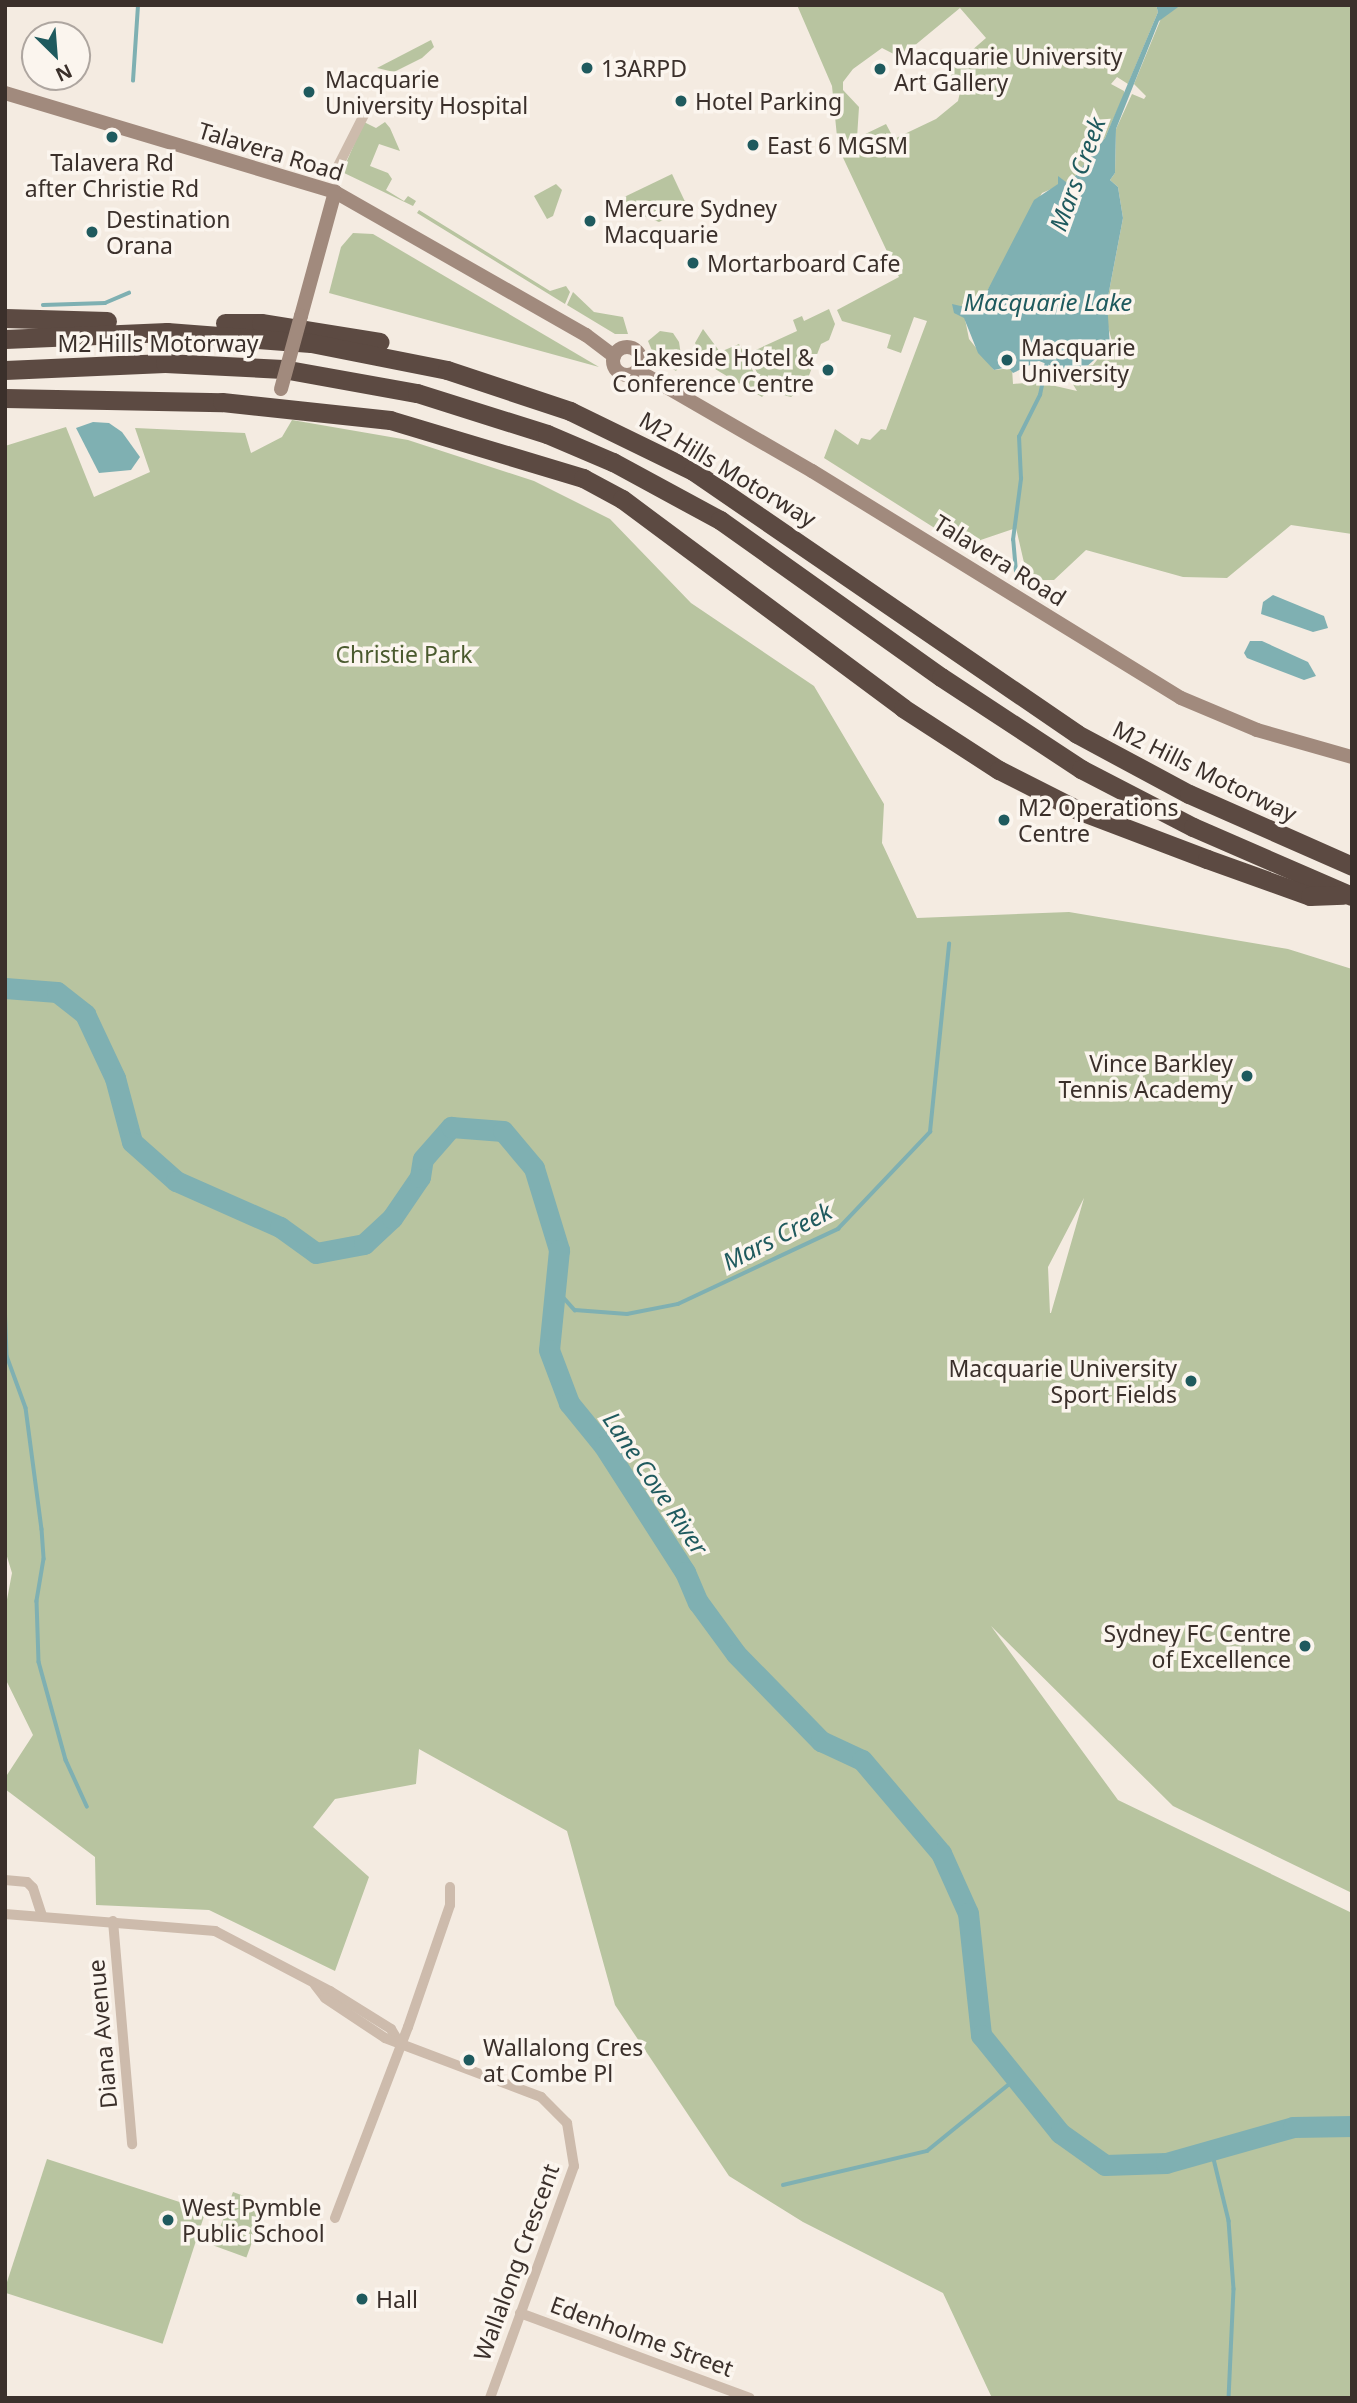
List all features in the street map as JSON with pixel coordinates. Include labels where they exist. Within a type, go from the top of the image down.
[{"type":"highway","points":[[5,318],[299,322],[392,344],[455,363],[520,394]]},
{"type":"highway","name":"M2 Hills Motorway","points":[[5,340],[167,332],[250,337],[368,352],[447,370],[520,394],[634,439],[692,471],[1077,734],[1189,794],[1352,866]]},
{"type":"highway","name":"M2 Hills Motorway","points":[[5,370],[165,363],[283,369],[417,393],[547,434],[613,461],[720,520],[941,677],[1081,769],[1193,827],[1351,895]]},
{"type":"highway","points":[[5,398],[278,398],[390,420],[583,478],[622,499],[903,708],[999,770],[1118,826],[1297,892],[1310,896],[1351,895]]},
{"type":"street","name":"Talavera Road","points":[[5,93],[335,192],[586,335],[614,356],[631,348],[640,358],[637,370],[1181,698],[1257,730],[1352,757]]},
{"type":"street","points":[[335,172],[367,109]]},
{"type":"street","points":[[278,398],[335,192]]},
{"type":"street","points":[[5,1880],[27,1882],[33,1888],[42,1916]]},
{"type":"street","points":[[335,2218],[450,1905],[450,1887]]},
{"type":"street","name":"Wallalong Crescent","points":[[5,1914],[215,1931],[391,2029],[399,2040],[541,2096],[567,2123],[573,2166],[490,2398]]},
{"type":"street","name":"Diana Avenue","points":[[113,1921],[132,2144]]},
{"type":"street","name":"Edenholme Street","points":[[520,2313],[750,2398]]},
{"type":"green space","points":[[797,5],[1156,5],[1158,12],[1128,84],[1117,77],[1111,84],[1124,91],[1124,95],[1105,138],[1072,180],[1042,193],[984,297],[969,306],[962,304],[969,339],[994,370],[1012,368],[1013,384],[1038,382],[1077,391],[1065,371],[1075,365],[1093,365],[1112,341],[1106,320],[1107,302],[1123,218],[1118,187],[1110,180],[1115,173],[1116,129],[1132,94],[1144,99],[1146,96],[1134,84],[1162,16],[1181,5],[1352,5],[1352,534],[1291,525],[1227,578],[1183,577],[1086,550],[1054,580],[1028,580],[1016,528],[963,546],[824,458],[835,429],[858,445],[861,438],[870,440],[881,429],[886,430],[927,321],[914,317],[901,353],[887,348],[891,335],[842,321],[837,310],[899,277],[838,147],[832,86]],"holes":[[[960,8],[986,38],[940,78],[943,84],[964,75],[958,101],[936,119],[894,139],[886,124],[857,138],[859,107],[843,90],[843,82],[853,69],[882,48],[915,65],[920,59],[914,46]]]},
{"type":"green space","points":[[431,40],[434,47],[422,58],[394,72],[377,68]]},
{"type":"green space","points":[[364,122],[376,128],[385,122],[390,128],[400,151],[379,144],[370,166],[388,173],[392,179],[386,190],[404,201],[408,196],[416,201],[413,206],[342,172]]},
{"type":"green space","points":[[672,174],[688,208],[659,222],[618,206],[620,199]]},
{"type":"green space","points":[[556,184],[562,190],[553,216],[547,219],[534,196]]},
{"type":"green space","points":[[419,210],[550,291],[566,286],[570,292],[565,304],[417,213]]},
{"type":"green space","points":[[353,233],[373,234],[599,367],[329,293],[341,247]]},
{"type":"green space","points":[[573,292],[594,312],[623,317],[628,334],[615,334],[567,305]]},
{"type":"green space","points":[[829,309],[835,324],[829,340],[821,344],[805,386],[791,397],[767,391],[747,354],[797,331],[793,320],[802,316],[804,321]]},
{"type":"green space","points":[[703,329],[720,352],[739,344],[765,394],[762,397],[705,363],[695,343]]},
{"type":"green space","points":[[660,331],[673,333],[679,342],[682,362],[676,371],[655,358],[648,341]]},
{"type":"green space","name":"Christie Park","points":[[292,420],[408,440],[534,481],[610,519],[691,603],[814,686],[884,804],[882,843],[917,918],[1069,912],[1288,949],[1352,969],[1352,1893],[1173,1806],[991,1626],[1118,1800],[1352,1913],[1352,2398],[992,2398],[943,2293],[803,2222],[729,2176],[615,2005],[567,1831],[419,1749],[416,1784],[335,1799],[313,1827],[369,1877],[335,1971],[209,1910],[96,1905],[95,1857],[5,1789],[5,1778],[33,1735],[5,1678],[5,1610],[12,1573],[5,1550],[5,446],[66,427],[94,497],[150,472],[135,428],[245,433],[251,453],[282,437]],"holes":[[[1084,1198],[1051,1313],[1048,1267]]]},
{"type":"green space","points":[[47,2159],[206,2211],[163,2344],[5,2293]]},
{"type":"green space","points":[[233,2192],[266,2204],[246,2258],[214,2246]]},
{"type":"water","name":"Macquarie Lake","points":[[1156,5],[1181,5],[1159,21],[1116,129],[1115,173],[1110,180],[1118,187],[1123,218],[1107,302],[1110,346],[1085,368],[1075,365],[1065,371],[1039,361],[1013,373],[1008,367],[994,370],[978,353],[964,318],[954,313],[952,304],[965,307],[984,297],[1034,200],[1058,184],[1058,176],[1066,182],[1072,180],[1105,138],[1158,12]]},
{"type":"water","points":[[93,422],[109,423],[122,432],[140,457],[131,470],[99,473],[76,428]]},
{"type":"water","points":[[1273,595],[1324,616],[1328,628],[1313,632],[1261,614],[1263,602]]},
{"type":"water","points":[[1250,641],[1262,641],[1308,662],[1316,676],[1304,680],[1247,658],[1244,653]]},
{"type":"waterway","points":[[133,81],[138,5]]},
{"type":"waterway","points":[[43,305],[105,303],[129,293]]},
{"type":"waterway","name":"Mars Creek","points":[[1016,572],[1013,540],[1021,479],[1019,437],[1040,395],[1048,357]]},
{"type":"waterway","name":"Mars Creek","points":[[555,1288],[575,1310],[627,1314],[678,1304],[838,1229],[930,1132],[949,944]]},
{"type":"waterway","name":"Lane Cove River","points":[[5,988],[57,992],[85,1014],[115,1078],[132,1142],[176,1181],[280,1227],[316,1253],[364,1244],[392,1218],[420,1177],[423,1159],[451,1127],[503,1131],[534,1168],[559,1250],[549,1350],[569,1403],[604,1446],[685,1572],[698,1602],[736,1654],[821,1741],[862,1760],[941,1853],[968,1913],[981,2035],[1060,2133],[1105,2165],[1166,2163],[1293,2127],[1352,2126]]},
{"type":"waterway","points":[[5,1301],[7,1356],[26,1408],[42,1529],[44,1559],[37,1601],[39,1662],[66,1760],[87,1806]]},
{"type":"waterway","points":[[783,2185],[927,2151],[1018,2077]]},
{"type":"waterway","points":[[1212,2151],[1229,2221],[1234,2289],[1229,2398]]},
{"type":"place","name":"13ARPD","points":[[587,68]]},
{"type":"place","name":"Macquarie University Art Gallery","points":[[880,69]]},
{"type":"place","name":"Macquarie University Hospital","points":[[309,92]]},
{"type":"place","name":"Hotel Parking","points":[[681,101]]},
{"type":"place","name":"Talavera Rd after Christie Rd","points":[[112,137]]},
{"type":"place","name":"East 6 MGSM","points":[[753,145]]},
{"type":"place","name":"Mercure Sydney Macquarie","points":[[590,221]]},
{"type":"place","name":"Destination Orana","points":[[92,232]]},
{"type":"place","name":"Mortarboard Cafe","points":[[693,263]]},
{"type":"place","name":"Macquarie University","points":[[1007,360]]},
{"type":"place","name":"Lakeside Hotel & Conference Centre","points":[[828,370]]},
{"type":"place","name":"M2 Operations Centre","points":[[1004,820]]},
{"type":"place","name":"Vince Barkley Tennis Academy","points":[[1247,1076]]},
{"type":"place","name":"Macquarie University Sport Fields","points":[[1191,1381]]},
{"type":"place","name":"Sydney FC Centre of Excellence","points":[[1305,1646]]},
{"type":"place","name":"Wallalong Cres at Combe Pl","points":[[469,2060]]},
{"type":"place","name":"West Pymble Public School","points":[[168,2220]]},
{"type":"place","name":"Hall","points":[[362,2299]]}]
